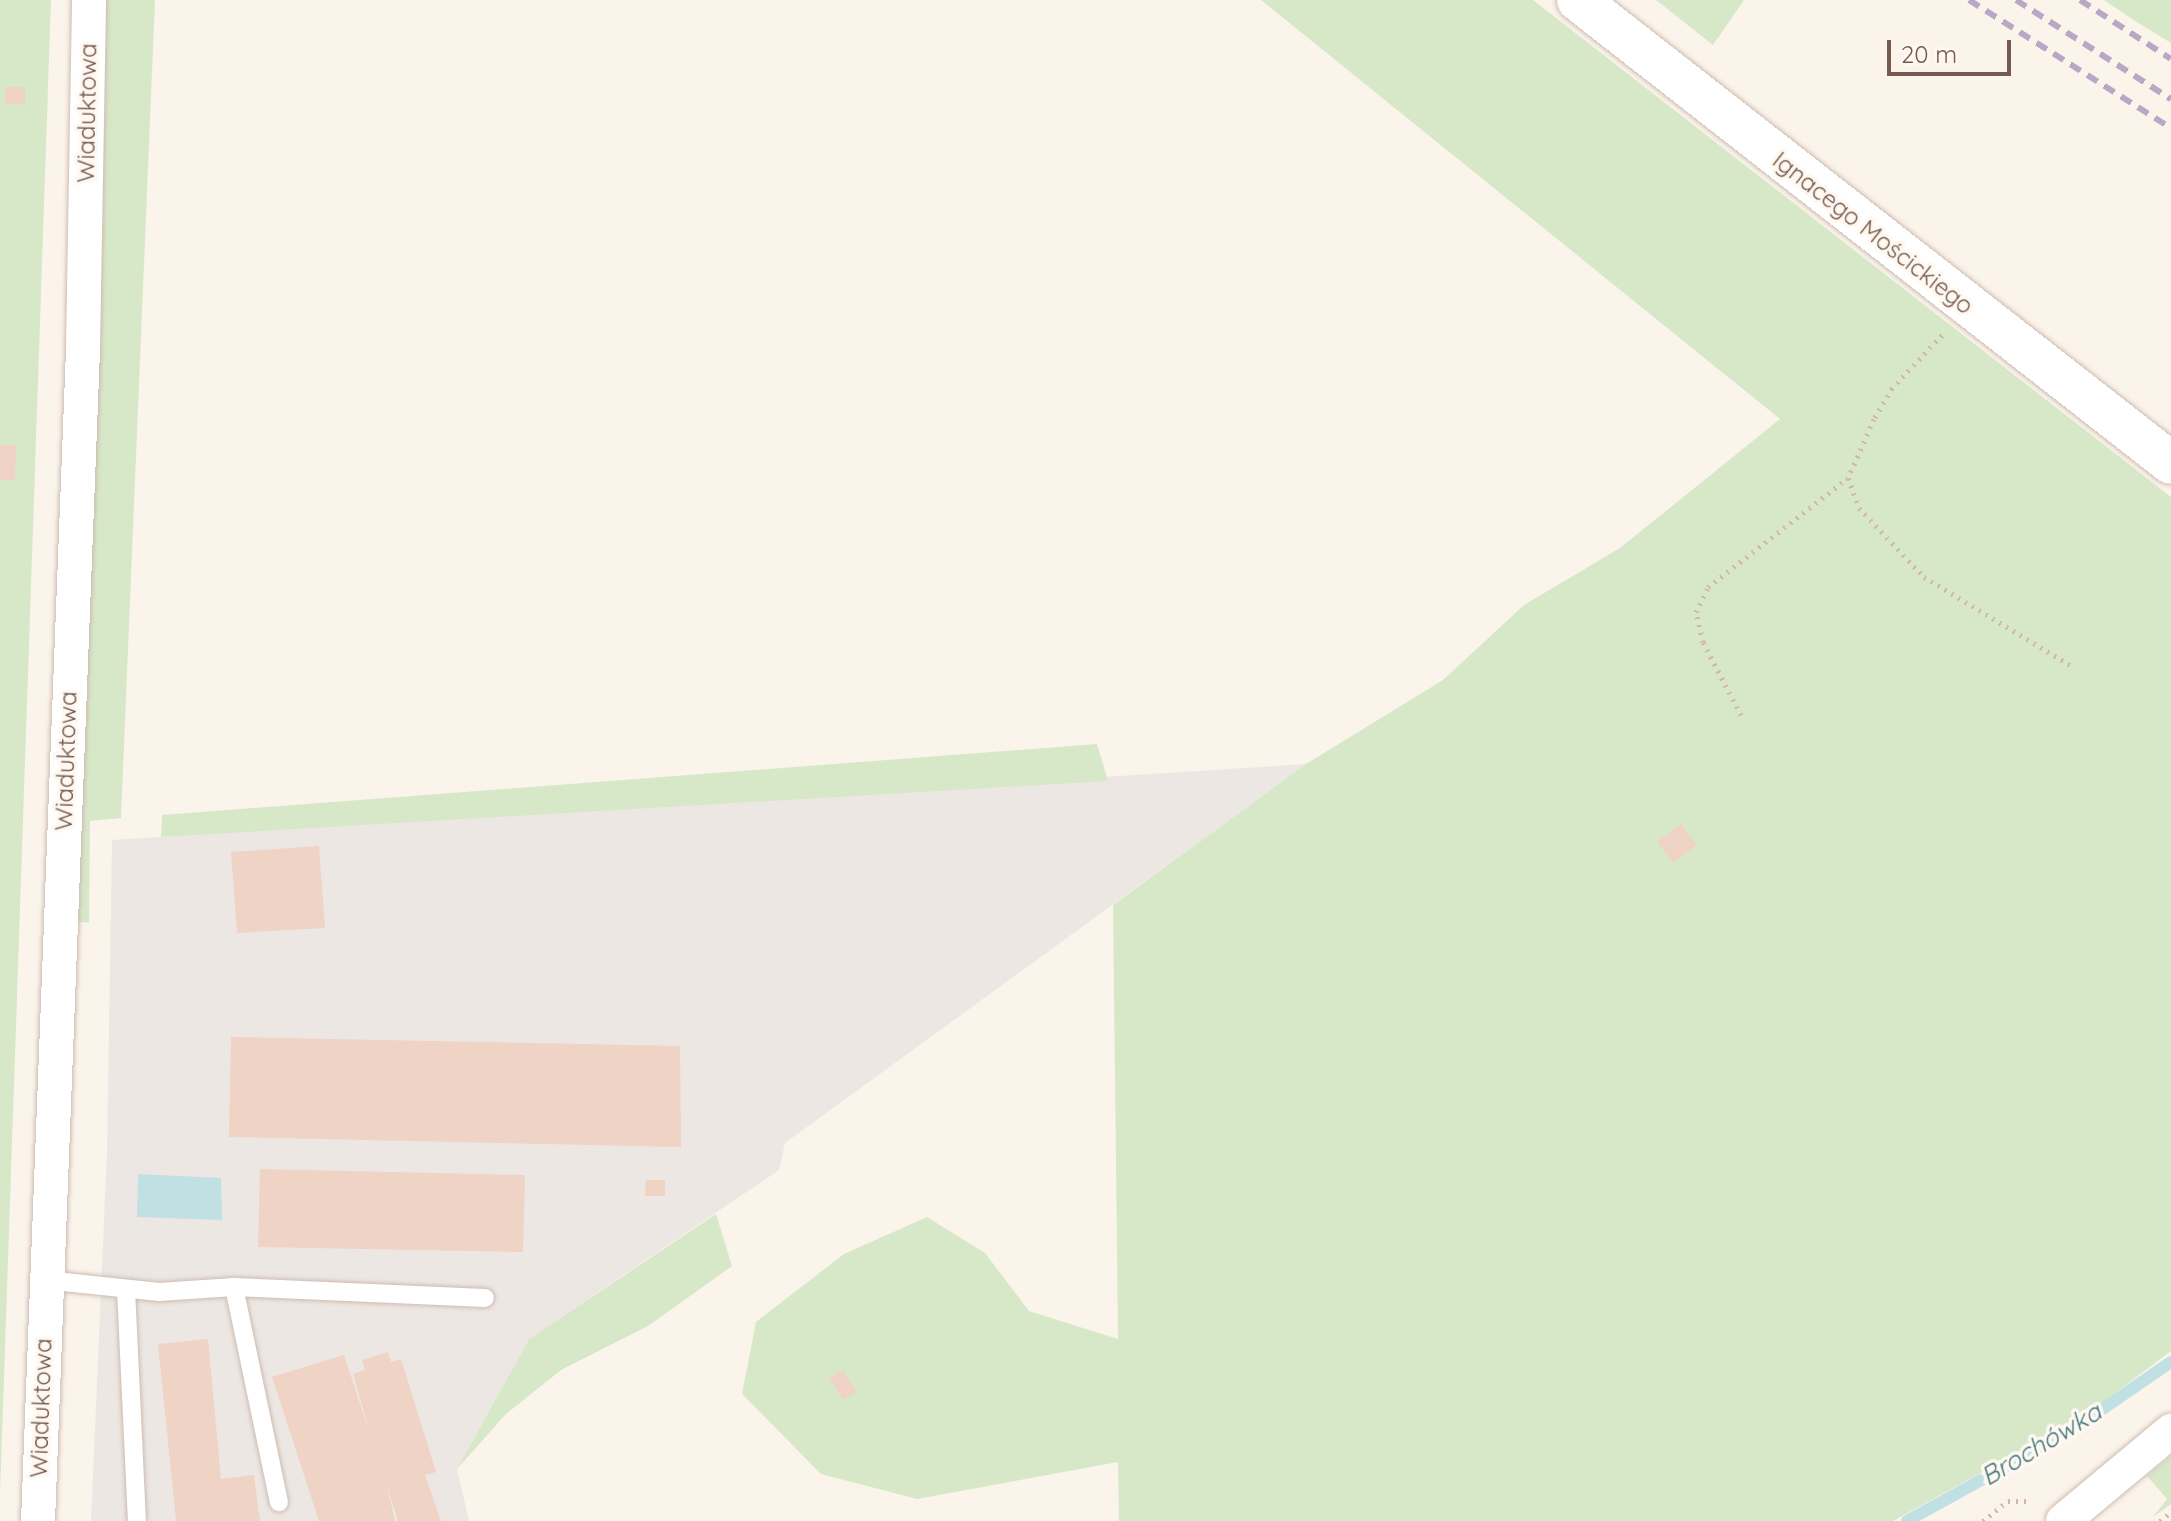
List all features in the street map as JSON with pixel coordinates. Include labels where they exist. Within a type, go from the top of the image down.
[{"type":"street","name":"Wiaduktowa","points":[[38,1521],[83,348],[89,0]]},
{"type":"street","name":"Ignacego Mościckiego","points":[[1578,0],[1968,309],[2171,463]]},
{"type":"street","points":[[2052,1517],[2171,1431]]},
{"type":"lane","points":[[45,1280],[126,1289],[234,1287],[485,1298]]},
{"type":"lane","points":[[234,1287],[279,1502]]},
{"type":"lane","points":[[126,1289],[137,1521]]},
{"type":"path","points":[[1741,715],[1703,642],[1696,612],[1708,587],[1848,478],[1892,388],[1968,309]]},
{"type":"path","points":[[1848,478],[1859,508],[1924,577],[2073,667]]},
{"type":"path","points":[[1983,1521],[2008,1501],[2032,1501],[2052,1517]]},
{"type":"path","points":[[2160,1521],[2171,1512]]},
{"type":"shaded area","points":[[1306,764],[785,1143],[779,1170],[529,1339],[457,1469],[469,1521],[91,1521],[107,1150],[112,840]]},
{"type":"green space","points":[[0,0],[51,0],[0,1495]]},
{"type":"green space","points":[[99,0],[155,0],[121,818],[90,821],[89,923],[72,921]]},
{"type":"green space","points":[[1261,0],[1533,0],[2171,497],[2171,1351],[2083,1417],[1893,1521],[1119,1521],[1118,1462],[917,1499],[821,1474],[742,1394],[756,1322],[844,1254],[927,1217],[985,1253],[1029,1311],[1118,1339],[1113,905],[1306,764],[1443,680],[1524,605],[1620,548],[1780,419]]},
{"type":"green space","points":[[1656,0],[1744,0],[1713,45]]},
{"type":"green space","points":[[2104,0],[2171,0],[2171,43],[2132,19]]},
{"type":"green space","points":[[1097,744],[1108,781],[161,837],[162,815]]},
{"type":"green space","points":[[716,1214],[732,1266],[648,1326],[561,1370],[505,1415],[457,1469],[529,1339]]},
{"type":"green space","points":[[2171,1456],[2171,1504],[2153,1517],[2167,1499],[2147,1476]]},
{"type":"water","points":[[138,1174],[221,1178],[222,1220],[137,1217]]},
{"type":"building","points":[[5,87],[25,87],[25,104],[5,104]]},
{"type":"building","points":[[0,445],[16,445],[15,480],[0,480]]},
{"type":"building","points":[[1681,824],[1697,845],[1673,863],[1657,842]]},
{"type":"building","points":[[319,846],[325,928],[237,933],[231,852]]},
{"type":"building","points":[[231,1037],[680,1046],[681,1147],[229,1137]]},
{"type":"building","points":[[260,1169],[525,1175],[523,1252],[258,1247]]},
{"type":"building","points":[[646,1180],[665,1180],[665,1196],[645,1196]]},
{"type":"building","points":[[208,1339],[221,1479],[254,1475],[260,1521],[176,1521],[158,1344]]},
{"type":"building","points":[[388,1352],[391,1362],[401,1359],[436,1472],[425,1475],[441,1521],[398,1521],[387,1486],[395,1521],[319,1521],[272,1377],[344,1355],[371,1437],[353,1374],[365,1370],[362,1360]]},
{"type":"building","points":[[843,1370],[857,1392],[843,1400],[829,1378]]},
{"type":"waterway","name":"Brochówka","points":[[1907,1521],[2072,1430],[2171,1362]]},
{"type":"railway","points":[[1969,0],[2171,128]]},
{"type":"railway","points":[[2016,0],[2171,99]]},
{"type":"railway","points":[[2080,0],[2171,59]]}]
